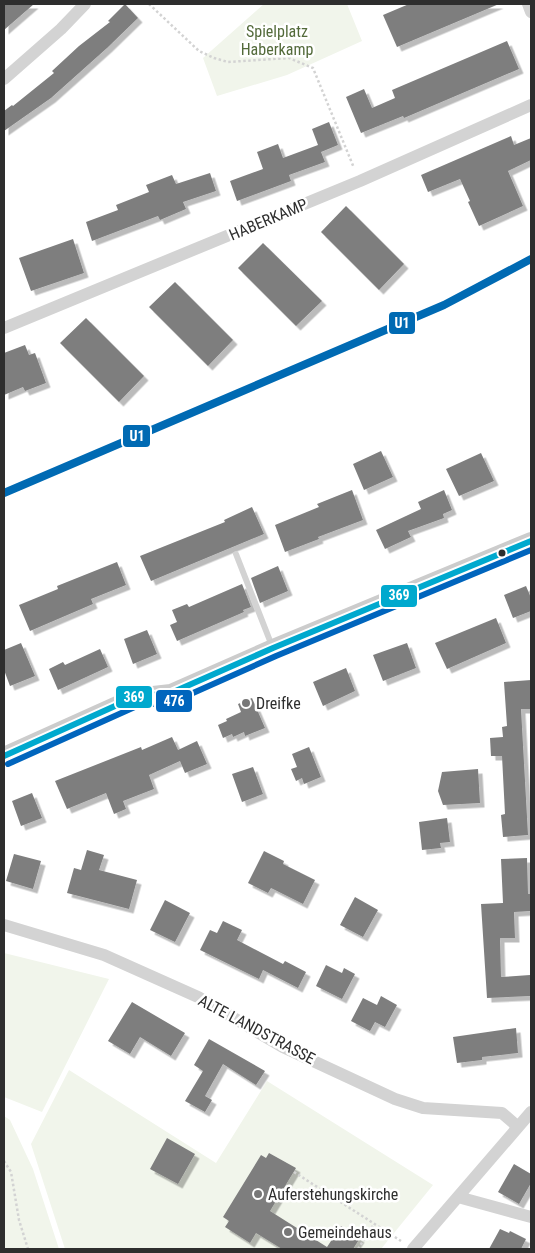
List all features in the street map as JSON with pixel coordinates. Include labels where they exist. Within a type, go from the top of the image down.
[{"type":"street","points":[[4,79],[85,4]]},
{"type":"street","points":[[528,4],[531,12]]},
{"type":"street","name":"HABERKAMP","points":[[4,328],[360,181],[531,105]]},
{"type":"street","points":[[4,756],[135,697],[171,693],[273,648],[531,541]]},
{"type":"street","name":"ALTE LANDSTRASSE","points":[[4,925],[112,958],[198,997],[283,1047],[394,1099],[423,1108],[502,1113],[517,1126]]},
{"type":"street","points":[[413,1249],[531,1112]]},
{"type":"street","points":[[458,1197],[531,1217]]},
{"type":"lane","points":[[236,554],[273,648]]},
{"type":"path","points":[[150,4],[199,51],[214,58],[228,62],[289,58],[312,68],[360,181]]},
{"type":"path","points":[[4,1161],[11,1172],[20,1220],[28,1249]]},
{"type":"path","points":[[294,1172],[413,1249]]},
{"type":"path","points":[[358,1249],[374,1224]]},
{"type":"green space","name":"Spielplatz Haberkamp","points":[[264,4],[347,4],[362,41],[287,75],[217,96],[203,58]]},
{"type":"green space","points":[[4,953],[109,979],[42,1112],[4,1097]]},
{"type":"green space","points":[[69,1070],[216,1163],[267,1081],[433,1185],[381,1249],[65,1249],[31,1144]]},
{"type":"green space","points":[[4,1116],[10,1120],[33,1169],[59,1249],[4,1249]]},
{"type":"building","points":[[4,4],[34,4],[4,30]]},
{"type":"building","points":[[125,4],[138,18],[51,98],[4,131],[4,111],[54,73],[52,71],[79,46],[110,22],[108,21]]},
{"type":"building","points":[[409,4],[499,4],[397,47],[383,15]]},
{"type":"building","points":[[507,41],[519,69],[404,118],[403,116],[361,133],[346,97],[364,89],[372,108],[395,98],[392,90]]},
{"type":"building","points":[[329,122],[338,145],[321,152],[325,162],[289,175],[291,181],[237,201],[230,181],[263,169],[257,152],[278,144],[283,158],[318,145],[312,129]]},
{"type":"building","points":[[511,136],[514,145],[531,138],[531,160],[508,171],[523,206],[479,226],[460,179],[428,192],[421,175]]},
{"type":"building","points":[[210,173],[216,191],[183,202],[186,209],[160,220],[158,216],[92,241],[86,222],[118,210],[116,205],[149,192],[146,185],[172,175],[176,184]]},
{"type":"building","points":[[346,206],[404,264],[379,290],[321,232]]},
{"type":"building","points":[[73,239],[84,273],[31,291],[19,258]]},
{"type":"building","points":[[263,243],[322,301],[296,326],[238,268]]},
{"type":"building","points":[[175,282],[233,340],[208,366],[149,307]]},
{"type":"building","points":[[86,318],[144,376],[119,402],[60,343]]},
{"type":"building","points":[[25,345],[29,355],[35,353],[46,383],[25,391],[23,387],[4,395],[4,353]]},
{"type":"building","points":[[381,451],[393,477],[364,490],[353,464]]},
{"type":"building","points":[[481,453],[494,481],[459,496],[446,469]]},
{"type":"building","points":[[352,490],[363,520],[285,552],[275,525],[319,507],[317,504]]},
{"type":"building","points":[[444,490],[452,510],[443,514],[444,518],[408,531],[411,537],[385,549],[376,530],[421,509],[418,502]]},
{"type":"building","points":[[252,507],[264,534],[151,581],[140,556],[225,522],[224,520]]},
{"type":"building","points":[[117,562],[126,585],[91,599],[93,604],[30,631],[19,605],[58,589],[57,586]]},
{"type":"building","points":[[278,566],[288,591],[260,603],[251,578]]},
{"type":"building","points":[[242,584],[251,607],[243,610],[244,612],[177,641],[170,625],[177,622],[172,610],[187,604],[189,607]]},
{"type":"building","points":[[526,586],[531,598],[531,611],[513,618],[504,595]]},
{"type":"building","points":[[496,618],[506,643],[447,669],[435,643]]},
{"type":"building","points":[[147,630],[157,654],[133,664],[124,639]]},
{"type":"building","points":[[21,643],[35,676],[10,686],[4,670],[4,650]]},
{"type":"building","points":[[407,643],[416,668],[383,681],[373,655]]},
{"type":"building","points":[[100,649],[108,667],[58,690],[49,669],[63,662],[65,665]]},
{"type":"building","points":[[346,668],[355,691],[323,706],[313,682]]},
{"type":"building","points":[[531,680],[531,709],[521,709],[528,835],[503,837],[501,815],[505,814],[502,756],[491,756],[490,738],[503,737],[502,727],[507,726],[504,682]]},
{"type":"building","points":[[252,698],[265,728],[245,736],[244,732],[233,737],[232,734],[223,738],[218,725],[241,712],[238,704]]},
{"type":"building","points":[[172,737],[178,750],[197,741],[207,764],[185,773],[180,761],[149,775],[154,789],[123,801],[126,809],[114,814],[106,793],[67,809],[55,781],[141,747],[142,750]]},
{"type":"building","points":[[309,747],[321,777],[304,784],[302,778],[296,781],[291,769],[297,767],[292,754]]},
{"type":"building","points":[[253,767],[263,794],[242,802],[232,774]]},
{"type":"building","points":[[478,769],[480,803],[443,805],[438,791],[442,772]]},
{"type":"building","points":[[32,793],[42,818],[21,826],[12,801]]},
{"type":"building","points":[[447,818],[450,842],[440,843],[441,848],[422,850],[419,822]]},
{"type":"building","points":[[87,850],[104,855],[99,870],[137,880],[129,909],[67,893],[74,868],[81,870]]},
{"type":"building","points":[[264,851],[284,861],[283,864],[315,880],[303,904],[271,888],[268,893],[248,883]]},
{"type":"building","points":[[14,854],[41,861],[33,889],[6,881]]},
{"type":"building","points":[[527,858],[528,894],[531,894],[531,911],[514,912],[515,938],[500,938],[501,977],[530,975],[531,996],[487,998],[481,904],[503,903],[501,859]]},
{"type":"building","points":[[355,897],[378,910],[363,937],[340,925]]},
{"type":"building","points":[[165,900],[190,913],[175,942],[150,930]]},
{"type":"building","points":[[223,921],[242,930],[237,940],[283,964],[285,961],[306,972],[298,988],[263,970],[259,979],[200,950],[210,930],[217,933]]},
{"type":"building","points":[[326,965],[342,973],[344,968],[355,974],[342,999],[316,986]]},
{"type":"building","points":[[381,996],[397,1005],[385,1027],[375,1022],[370,1031],[351,1021],[363,998],[377,1005]]},
{"type":"building","points":[[132,1002],[185,1033],[171,1056],[140,1037],[130,1054],[108,1041]]},
{"type":"building","points":[[516,1028],[518,1053],[482,1057],[482,1060],[457,1063],[453,1037]]},
{"type":"building","points":[[209,1039],[265,1071],[256,1085],[223,1064],[205,1096],[212,1100],[205,1112],[185,1101],[203,1071],[194,1065]]},
{"type":"building","points":[[167,1138],[195,1154],[178,1184],[150,1169]]},
{"type":"building","name":"Auferstehungskirche","points":[[269,1153],[296,1168],[270,1211],[327,1247],[341,1226],[360,1238],[353,1249],[282,1249],[256,1233],[250,1243],[225,1227],[229,1221],[223,1217],[261,1155],[266,1158]]},
{"type":"building","points":[[514,1164],[531,1174],[531,1183],[519,1204],[498,1192]]},
{"type":"building","points":[[500,1229],[509,1233],[510,1231],[526,1239],[521,1249],[489,1249]]},
{"type":"transit line","name":"U1","points":[[4,493],[444,305],[531,259]]},
{"type":"transit line","name":"369","points":[[4,756],[135,697],[171,693],[273,648],[531,541]]},
{"type":"transit line","name":"476","points":[[8,764],[137,706],[175,701],[276,656],[531,550]]},
{"type":"place","name":"Dreifke","points":[[246,703]]},
{"type":"place","name":"Auferstehungskirche","points":[[258,1194]]},
{"type":"place","name":"Gemeindehaus","points":[[288,1232]]}]
